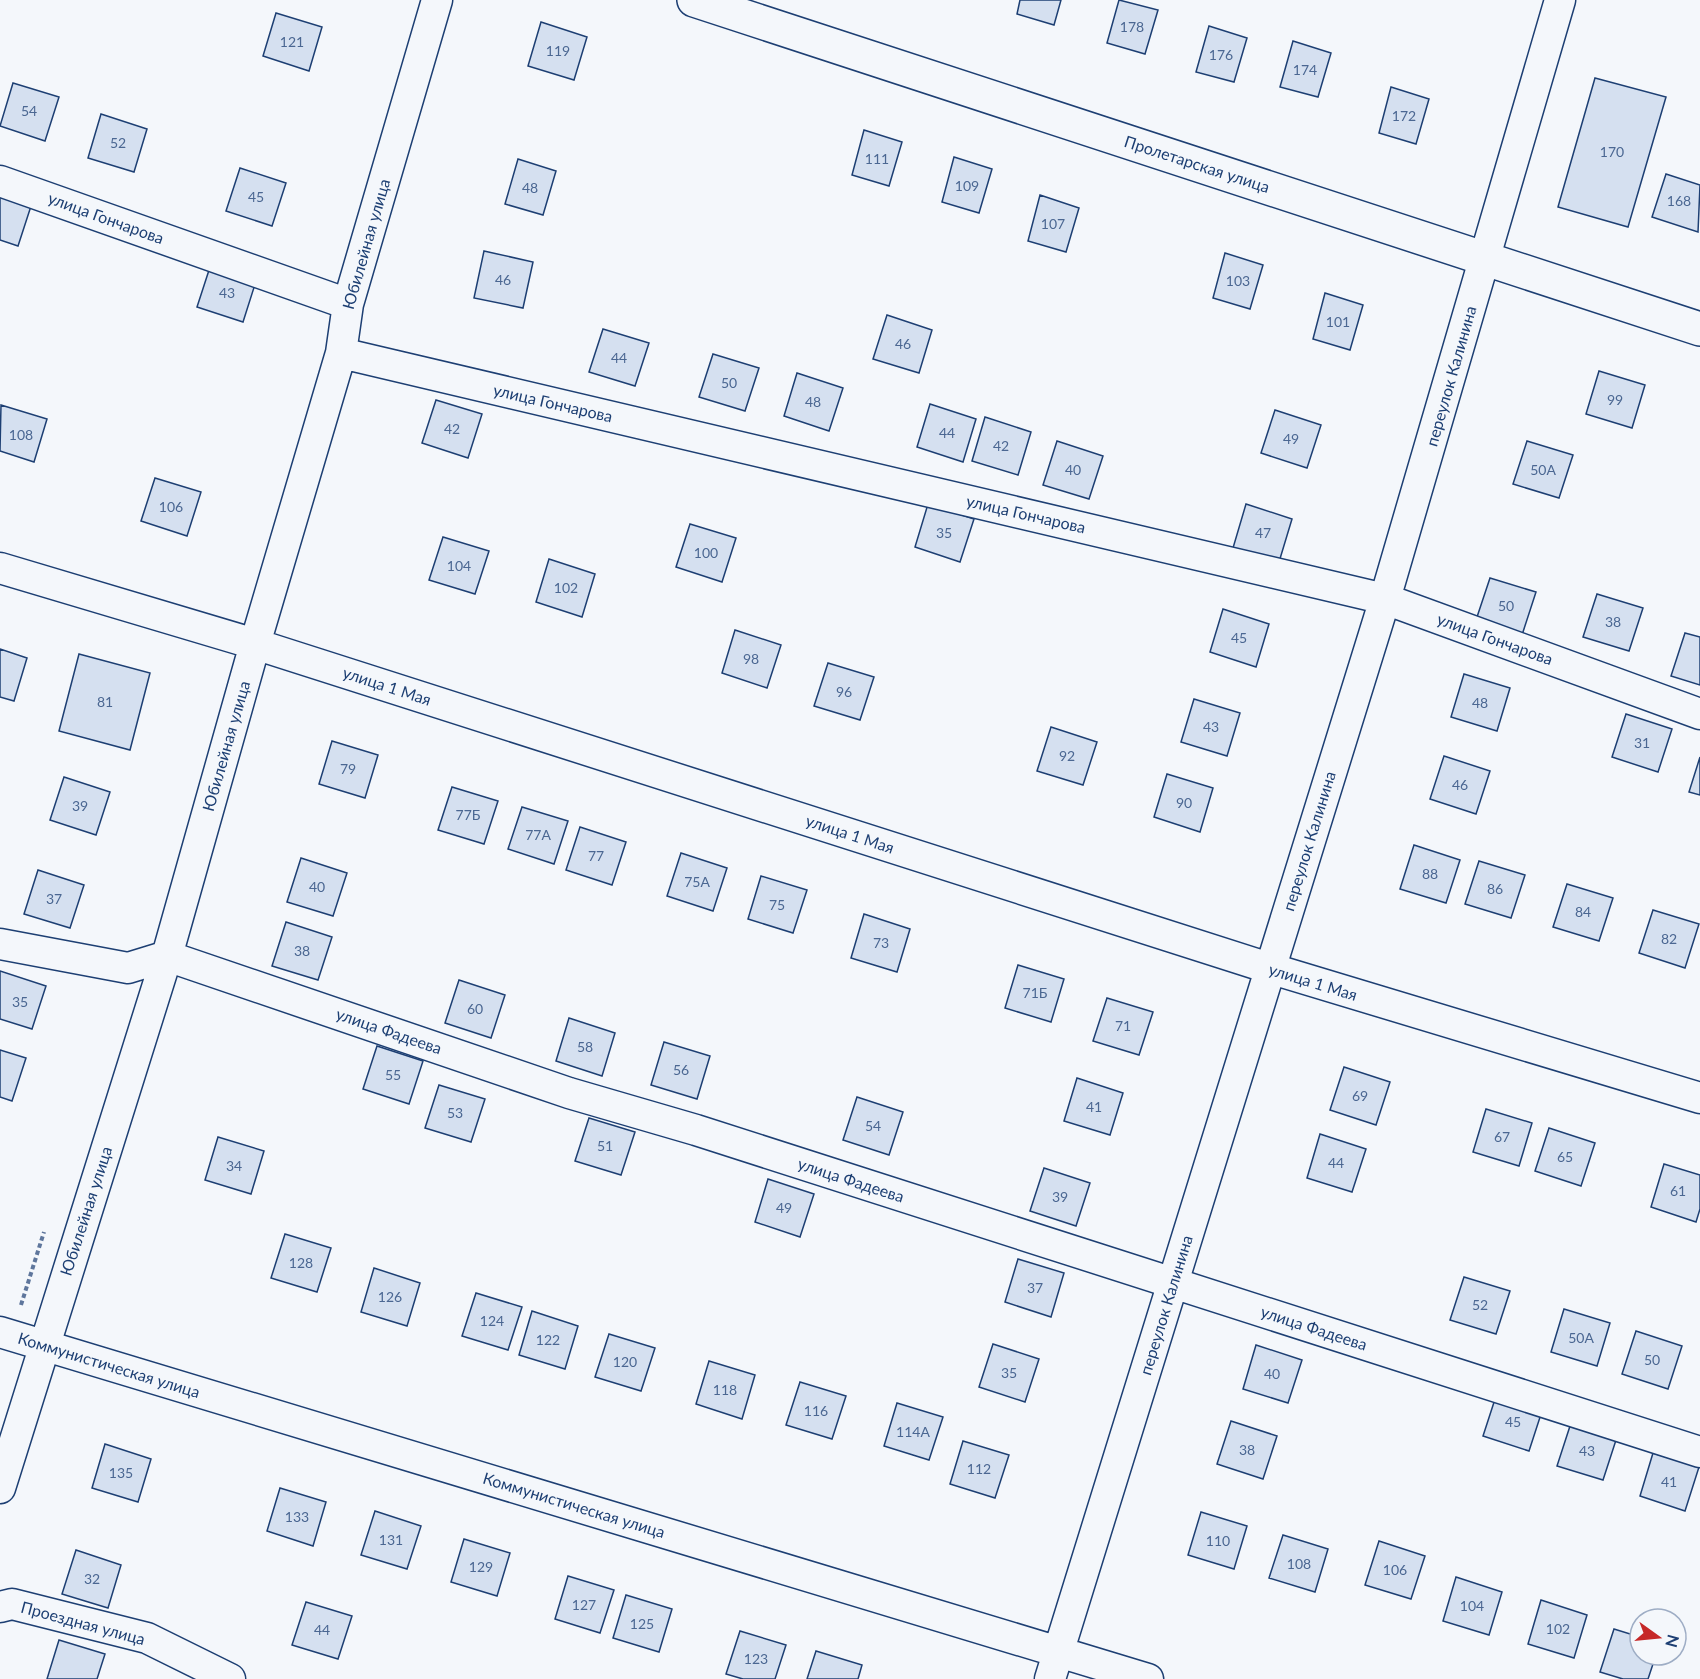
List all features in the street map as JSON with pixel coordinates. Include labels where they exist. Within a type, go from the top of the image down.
[{"type":"main road","name":"Пролетарская улица","points":[[694,0],[1700,329]]},
{"type":"street","name":"Юбилейная улица","points":[[0,1488],[43,1345],[167,956],[255,644],[341,353],[348,304],[437,0]]},
{"type":"street","name":"переулок Калинина","points":[[1054,1665],[1385,599],[1560,0]]},
{"type":"street","name":"улица Гончарова","points":[[0,181],[348,304]]},
{"type":"street","name":"улица Гончарова","points":[[341,353],[1385,599],[1700,714]]},
{"type":"street","name":"улица 1 Мая","points":[[0,568],[255,644],[1269,968],[1700,1098]]},
{"type":"street","points":[[0,944],[128,968],[167,956]]},
{"type":"street","name":"улица Фадеева","points":[[167,956],[569,1094],[696,1130],[1700,1452]]},
{"type":"street","name":"Коммунистическая улица","points":[[0,1332],[1054,1665],[1148,1679]]},
{"type":"street","name":"Проездная улица","points":[[0,1606],[12,1604],[147,1638],[230,1679]]},
{"type":"building","points":[[1020,0],[1061,0],[1054,25],[1017,14]]},
{"type":"building","points":[[1119,0],[1158,10],[1145,54],[1107,43]]},
{"type":"building","points":[[276,13],[322,27],[309,71],[263,56]]},
{"type":"building","points":[[541,22],[587,37],[574,80],[528,66]]},
{"type":"building","points":[[1209,26],[1247,38],[1234,82],[1196,72]]},
{"type":"building","points":[[1293,41],[1331,53],[1318,97],[1280,87]]},
{"type":"building","points":[[1595,78],[1666,97],[1628,227],[1558,207]]},
{"type":"building","points":[[13,83],[59,97],[45,141],[0,126]]},
{"type":"building","points":[[1391,87],[1429,99],[1416,144],[1379,133]]},
{"type":"building","points":[[101,114],[147,129],[134,172],[88,158]]},
{"type":"building","points":[[864,130],[902,142],[889,186],[852,175]]},
{"type":"building","points":[[954,157],[992,169],[979,213],[942,202]]},
{"type":"building","points":[[518,159],[556,171],[543,215],[505,204]]},
{"type":"building","points":[[240,168],[286,183],[272,226],[226,211]]},
{"type":"building","points":[[1666,174],[1700,185],[1698,232],[1652,217]]},
{"type":"building","points":[[0,193],[32,203],[18,246],[0,240]]},
{"type":"building","points":[[1040,195],[1079,208],[1066,252],[1028,241]]},
{"type":"building","points":[[484,251],[533,262],[523,308],[474,298]]},
{"type":"building","points":[[1225,253],[1263,265],[1250,309],[1213,298]]},
{"type":"building","points":[[211,264],[257,278],[243,322],[197,307]]},
{"type":"building","points":[[1325,293],[1363,305],[1350,350],[1313,339]]},
{"type":"building","points":[[887,315],[932,330],[919,373],[873,359]]},
{"type":"building","points":[[603,329],[649,343],[635,386],[589,372]]},
{"type":"building","points":[[713,354],[759,368],[745,411],[699,397]]},
{"type":"building","points":[[1599,371],[1645,385],[1632,428],[1586,414]]},
{"type":"building","points":[[797,373],[843,388],[829,431],[784,416]]},
{"type":"building","points":[[436,400],[482,414],[468,458],[422,443]]},
{"type":"building","points":[[930,404],[976,419],[963,462],[917,447]]},
{"type":"building","points":[[1,405],[47,419],[34,462],[0,451]]},
{"type":"building","points":[[1275,410],[1321,425],[1307,468],[1261,453]]},
{"type":"building","points":[[985,417],[1031,432],[1018,475],[972,461]]},
{"type":"building","points":[[1057,441],[1103,456],[1089,499],[1043,485]]},
{"type":"building","points":[[1527,441],[1573,455],[1559,498],[1513,484]]},
{"type":"building","points":[[155,478],[201,492],[187,536],[141,521]]},
{"type":"building","points":[[928,504],[974,519],[960,562],[915,547]]},
{"type":"building","points":[[1246,504],[1292,519],[1279,562],[1233,548]]},
{"type":"building","points":[[690,524],[736,538],[722,582],[676,567]]},
{"type":"building","points":[[443,537],[489,551],[475,594],[429,580]]},
{"type":"building","points":[[549,559],[595,574],[582,617],[536,602]]},
{"type":"building","points":[[1490,578],[1536,592],[1522,635],[1476,620]]},
{"type":"building","points":[[1597,594],[1643,608],[1629,651],[1583,637]]},
{"type":"building","points":[[1223,609],[1269,624],[1256,667],[1210,652]]},
{"type":"building","points":[[735,630],[781,645],[767,688],[722,673]]},
{"type":"building","points":[[1685,633],[1700,637],[1700,685],[1671,676]]},
{"type":"building","points":[[0,649],[27,658],[14,701],[0,697]]},
{"type":"building","points":[[79,654],[150,673],[130,750],[59,731]]},
{"type":"building","points":[[828,663],[874,677],[860,720],[814,706]]},
{"type":"building","points":[[1464,674],[1510,688],[1497,731],[1451,717]]},
{"type":"building","points":[[1194,699],[1240,713],[1227,756],[1181,742]]},
{"type":"building","points":[[1626,714],[1672,729],[1658,772],[1612,757]]},
{"type":"building","points":[[1051,727],[1097,742],[1083,785],[1037,771]]},
{"type":"building","points":[[332,741],[378,755],[365,798],[319,784]]},
{"type":"building","points":[[1444,756],[1490,771],[1476,814],[1430,799]]},
{"type":"building","points":[[1700,757],[1700,795],[1689,792]]},
{"type":"building","points":[[1167,774],[1213,788],[1200,832],[1154,817]]},
{"type":"building","points":[[64,777],[110,792],[96,835],[50,820]]},
{"type":"building","points":[[452,787],[498,801],[484,844],[438,830]]},
{"type":"building","points":[[522,807],[568,821],[554,864],[508,849]]},
{"type":"building","points":[[580,827],[626,842],[612,885],[566,870]]},
{"type":"building","points":[[1414,845],[1460,860],[1446,903],[1400,889]]},
{"type":"building","points":[[681,853],[727,868],[713,911],[667,896]]},
{"type":"building","points":[[301,858],[347,873],[333,916],[287,902]]},
{"type":"building","points":[[1479,861],[1525,875],[1511,918],[1465,904]]},
{"type":"building","points":[[38,870],[84,885],[70,928],[24,914]]},
{"type":"building","points":[[761,876],[807,890],[793,933],[748,919]]},
{"type":"building","points":[[1567,884],[1613,898],[1599,941],[1553,927]]},
{"type":"building","points":[[1653,910],[1699,924],[1685,968],[1639,953]]},
{"type":"building","points":[[864,914],[910,929],[897,972],[851,958]]},
{"type":"building","points":[[286,922],[332,937],[318,980],[272,966]]},
{"type":"building","points":[[1018,965],[1064,979],[1051,1022],[1005,1008]]},
{"type":"building","points":[[0,971],[46,986],[32,1029],[0,1019]]},
{"type":"building","points":[[459,980],[505,995],[491,1038],[445,1023]]},
{"type":"building","points":[[1107,998],[1153,1012],[1139,1055],[1093,1041]]},
{"type":"building","points":[[569,1018],[615,1033],[602,1076],[556,1061]]},
{"type":"building","points":[[664,1042],[710,1056],[697,1099],[651,1085]]},
{"type":"building","points":[[377,1046],[423,1061],[409,1104],[363,1089]]},
{"type":"building","points":[[0,1050],[26,1058],[12,1101],[0,1097]]},
{"type":"building","points":[[1344,1067],[1390,1082],[1376,1125],[1330,1110]]},
{"type":"building","points":[[1077,1078],[1123,1093],[1110,1135],[1064,1121]]},
{"type":"building","points":[[439,1085],[485,1099],[471,1142],[425,1128]]},
{"type":"building","points":[[857,1097],[903,1112],[889,1155],[843,1140]]},
{"type":"building","points":[[1486,1109],[1532,1123],[1519,1166],[1473,1152]]},
{"type":"building","points":[[589,1118],[635,1132],[621,1175],[575,1161]]},
{"type":"building","points":[[1549,1128],[1595,1143],[1581,1186],[1535,1171]]},
{"type":"building","points":[[1320,1134],[1366,1149],[1352,1192],[1307,1178]]},
{"type":"building","points":[[218,1137],[264,1151],[251,1194],[205,1180]]},
{"type":"building","points":[[1664,1164],[1700,1175],[1700,1209],[1696,1222],[1651,1207]]},
{"type":"building","points":[[1044,1168],[1090,1183],[1076,1226],[1030,1211]]},
{"type":"building","points":[[768,1179],[814,1194],[800,1237],[755,1222]]},
{"type":"building","points":[[285,1234],[331,1248],[317,1292],[271,1278]]},
{"type":"building","points":[[1018,1259],[1064,1273],[1051,1317],[1005,1302]]},
{"type":"building","points":[[374,1268],[420,1283],[407,1326],[361,1312]]},
{"type":"building","points":[[1464,1277],[1510,1291],[1496,1334],[1450,1320]]},
{"type":"building","points":[[476,1293],[522,1307],[508,1350],[462,1336]]},
{"type":"building","points":[[1564,1309],[1610,1323],[1597,1366],[1551,1352]]},
{"type":"building","points":[[532,1311],[578,1326],[565,1369],[519,1355]]},
{"type":"building","points":[[1636,1331],[1682,1346],[1668,1389],[1622,1374]]},
{"type":"building","points":[[609,1334],[655,1348],[641,1391],[595,1377]]},
{"type":"building","points":[[993,1344],[1039,1359],[1025,1402],[979,1387]]},
{"type":"building","points":[[1256,1345],[1302,1360],[1288,1403],[1243,1389]]},
{"type":"building","points":[[709,1361],[755,1375],[742,1419],[696,1404]]},
{"type":"building","points":[[800,1382],[846,1396],[832,1439],[786,1425]]},
{"type":"building","points":[[1497,1393],[1543,1408],[1529,1451],[1483,1436]]},
{"type":"building","points":[[897,1403],[943,1417],[929,1460],[884,1446]]},
{"type":"building","points":[[1231,1421],[1277,1436],[1263,1479],[1217,1464]]},
{"type":"building","points":[[1571,1423],[1617,1437],[1603,1480],[1557,1466]]},
{"type":"building","points":[[963,1441],[1009,1455],[995,1498],[950,1484]]},
{"type":"building","points":[[105,1444],[151,1459],[138,1502],[92,1488]]},
{"type":"building","points":[[1653,1453],[1699,1467],[1685,1511],[1640,1496]]},
{"type":"building","points":[[280,1488],[326,1502],[313,1546],[267,1531]]},
{"type":"building","points":[[375,1511],[421,1526],[407,1569],[361,1555]]},
{"type":"building","points":[[1201,1512],[1247,1526],[1234,1569],[1188,1555]]},
{"type":"building","points":[[1283,1535],[1328,1549],[1315,1592],[1269,1578]]},
{"type":"building","points":[[464,1539],[510,1553],[497,1596],[451,1582]]},
{"type":"building","points":[[1379,1541],[1425,1556],[1411,1599],[1365,1585]]},
{"type":"building","points":[[76,1550],[121,1565],[108,1608],[62,1594]]},
{"type":"building","points":[[568,1576],[614,1590],[600,1633],[555,1619]]},
{"type":"building","points":[[1456,1577],[1502,1592],[1489,1635],[1443,1621]]},
{"type":"building","points":[[626,1595],[672,1609],[659,1652],[613,1638]]},
{"type":"building","points":[[1541,1600],[1587,1615],[1574,1658],[1528,1644]]},
{"type":"building","points":[[306,1602],[352,1616],[338,1659],[292,1645]]},
{"type":"building","points":[[1614,1629],[1628,1633],[1628,1667],[1652,1667],[1648,1679],[1623,1679],[1600,1672]]},
{"type":"building","points":[[740,1631],[786,1645],[775,1679],[743,1679],[726,1674]]},
{"type":"building","points":[[59,1640],[105,1654],[97,1679],[47,1679]]},
{"type":"building","points":[[816,1651],[862,1665],[858,1679],[807,1679]]}]
